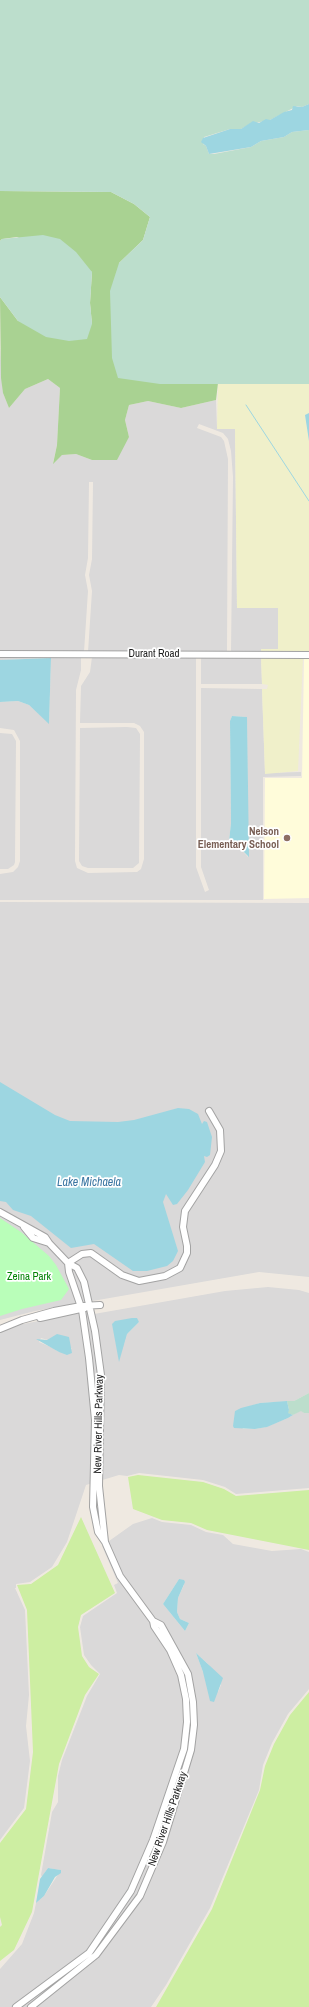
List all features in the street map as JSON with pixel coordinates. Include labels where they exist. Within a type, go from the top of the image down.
[{"type":"street","name":"Durant Road","points":[[0,654],[309,655]]},
{"type":"street","points":[[68,1263],[82,1254],[91,1253],[122,1275],[139,1281],[165,1276],[180,1268],[187,1253],[183,1227],[185,1211],[215,1165],[221,1150],[220,1130],[209,1112]]},
{"type":"street","name":"New River Hills Parkway","points":[[0,1212],[24,1227],[41,1234],[68,1263],[77,1268],[80,1272],[90,1306],[101,1375],[99,1486],[105,1542]]},
{"type":"street","name":"New River Hills Parkway","points":[[16,2007],[89,1952],[131,1891],[155,1833],[184,1749],[187,1722],[186,1699],[181,1675],[170,1650],[154,1626],[153,1621],[120,1576],[105,1542],[98,1532],[93,1507],[95,1415],[89,1358],[81,1308],[69,1272],[68,1263]]},
{"type":"street","points":[[0,1328],[81,1308],[100,1305]]},
{"type":"street","name":"New River Hills Parkway","points":[[31,2007],[96,1955],[140,1896],[163,1842],[191,1750],[194,1725],[193,1702],[188,1674],[178,1653],[161,1625],[153,1621]]},
{"type":"shaded area","points":[[0,347],[3,393],[9,408],[25,389],[48,379],[60,388],[57,445],[53,463],[62,455],[76,454],[92,460],[129,437],[125,420],[129,405],[148,401],[181,408],[216,400],[217,429],[235,429],[237,608],[278,608],[278,650],[261,649],[261,652],[231,652],[233,477],[231,451],[228,439],[223,433],[199,424],[197,428],[221,437],[224,441],[228,459],[227,652],[88,652],[92,591],[89,575],[92,559],[93,482],[89,482],[88,558],[85,575],[88,591],[84,652],[0,652]]},
{"type":"shaded area","points":[[0,657],[81,657],[81,670],[76,690],[75,861],[77,868],[88,873],[137,872],[141,869],[144,859],[144,732],[140,726],[134,723],[80,723],[81,686],[90,672],[92,657],[196,657],[196,867],[205,892],[209,890],[201,867],[201,688],[262,689],[265,773],[301,772],[301,776],[263,777],[263,900],[0,900],[0,874],[13,872],[18,867],[20,861],[20,741],[14,730],[0,728],[0,702],[18,701],[29,705],[49,723],[51,658],[0,660]],"holes":[[[232,716],[247,717],[248,857],[238,846],[229,841],[231,823],[230,721]]]},
{"type":"shaded area","points":[[201,657],[261,657],[262,684],[201,684]]},
{"type":"shaded area","name":"Nelson Elementary School","points":[[304,659],[309,659],[309,898],[264,899],[265,778],[302,778]]},
{"type":"shaded area","points":[[80,728],[136,728],[140,734],[139,863],[133,868],[88,868],[82,866],[79,861]]},
{"type":"shaded area","points":[[0,733],[12,734],[16,741],[15,862],[14,865],[8,869],[0,869]]},
{"type":"shaded area","points":[[0,902],[309,903],[309,1277],[259,1272],[35,1311],[0,1320]]},
{"type":"shaded area","points":[[268,1287],[299,1290],[309,1293],[309,1393],[294,1401],[260,1403],[235,1411],[235,1415],[243,1429],[255,1429],[266,1427],[288,1418],[301,1410],[304,1413],[309,1413],[309,1488],[236,1494],[225,1487],[203,1480],[139,1473],[127,1476],[119,1475],[86,1485],[67,1542],[52,1567],[30,1582],[16,1584],[15,1588],[25,1610],[29,1695],[26,1726],[30,1761],[24,1808],[0,1840],[0,1331],[13,1326],[80,1313],[89,1309],[94,1314],[225,1291]],"holes":[[[132,1318],[139,1322],[127,1334]],[[41,1338],[69,1346],[72,1349],[59,1352],[39,1342]]]},
{"type":"shaded area","points":[[152,1518],[162,1522],[191,1525],[206,1532],[223,1535],[233,1544],[272,1551],[301,1549],[309,1552],[309,1689],[288,1714],[272,1743],[263,1765],[259,1790],[210,1908],[166,1985],[151,2007],[0,2007],[0,1969],[22,1944],[34,1913],[36,1903],[44,1896],[61,1870],[48,1868],[42,1877],[41,1875],[52,1812],[58,1802],[58,1776],[62,1760],[87,1696],[100,1674],[84,1655],[80,1627],[83,1616],[117,1593],[114,1585],[118,1583],[102,1546],[133,1524]],"holes":[[[179,1579],[184,1585],[178,1598],[177,1612],[180,1619],[189,1623],[185,1631],[163,1604]],[[196,1653],[208,1664],[221,1685],[218,1692],[203,1672]]]},
{"type":"green space","points":[[0,0],[309,0],[309,104],[302,107],[297,106],[270,120],[250,124],[241,129],[230,129],[204,137],[203,144],[206,146],[209,154],[214,154],[251,147],[261,141],[284,137],[292,132],[309,130],[309,384],[160,384],[118,378],[112,358],[110,291],[119,263],[143,240],[150,217],[134,204],[111,192],[0,191]]},
{"type":"green space","points":[[0,191],[111,192],[134,204],[150,217],[143,240],[119,263],[160,384],[218,383],[216,400],[181,408],[148,401],[129,405],[125,420],[129,437],[117,460],[92,460],[76,454],[62,455],[53,464],[57,445],[60,388],[48,379],[25,389],[9,408],[3,393],[1,378],[0,297],[18,321],[92,324],[90,303],[92,272],[17,237],[2,239],[0,241]]},
{"type":"green space","points":[[43,235],[60,239],[76,252],[92,272],[90,303],[92,324],[87,339],[69,341],[46,337],[18,321],[0,297],[0,241],[2,239]]},
{"type":"green space","points":[[218,383],[309,384],[309,413],[305,415],[309,441],[309,652],[261,652],[261,649],[278,649],[278,608],[237,608],[235,429],[217,429]]},
{"type":"green space","points":[[261,657],[303,657],[298,771],[265,774],[262,689],[267,689],[268,685],[262,684]]},
{"type":"green space","name":"Zeina Park","points":[[0,1218],[21,1232],[49,1256],[56,1265],[69,1289],[61,1300],[0,1316]]},
{"type":"green space","points":[[309,1393],[309,1413],[304,1413],[301,1411],[293,1415],[287,1413],[289,1410],[287,1401],[294,1401]]},
{"type":"green space","points":[[138,1475],[203,1482],[224,1489],[236,1496],[309,1490],[309,1550],[207,1530],[191,1523],[162,1520],[133,1509],[128,1477]]},
{"type":"green space","points":[[81,1517],[115,1593],[81,1615],[78,1627],[82,1656],[89,1667],[99,1674],[85,1695],[59,1764],[32,1912],[14,1950],[0,1961],[0,1927],[2,1925],[0,1917],[0,1843],[26,1809],[33,1752],[27,1610],[17,1585],[31,1584],[58,1565]]},
{"type":"green space","points":[[309,1692],[309,2007],[156,2007],[212,1909],[260,1790],[265,1766],[274,1744],[290,1715]]},
{"type":"water","points":[[309,104],[309,130],[292,132],[284,137],[261,141],[251,147],[209,154],[206,146],[201,142],[203,138],[230,129],[241,129],[253,121],[259,123],[266,119],[270,120],[284,112],[292,110],[293,106],[302,107]]},
{"type":"water","points":[[309,413],[309,441],[305,415]]},
{"type":"water","points":[[51,658],[49,724],[29,705],[18,701],[0,702],[0,660]]},
{"type":"water","points":[[232,716],[247,717],[249,857],[238,846],[229,841],[231,823],[230,721]]},
{"type":"water","name":"Lake Michaela","points":[[0,1082],[55,1115],[70,1121],[118,1122],[134,1120],[178,1108],[189,1109],[198,1114],[202,1124],[204,1121],[207,1122],[212,1137],[210,1155],[207,1157],[204,1156],[205,1162],[188,1190],[177,1204],[173,1205],[166,1194],[163,1202],[178,1251],[173,1261],[167,1266],[147,1271],[133,1271],[94,1244],[71,1248],[31,1216],[13,1210],[6,1202],[0,1201]]},
{"type":"water","points":[[137,1318],[139,1322],[127,1334],[119,1362],[112,1324],[115,1321]]},
{"type":"water","points":[[57,1334],[69,1337],[72,1353],[67,1355],[59,1352],[36,1339],[47,1340]]},
{"type":"water","points":[[287,1401],[289,1410],[288,1413],[293,1415],[288,1418],[267,1427],[255,1429],[234,1428],[233,1426],[235,1411],[241,1408],[260,1403]]},
{"type":"water","points":[[179,1579],[184,1580],[185,1582],[178,1598],[177,1612],[180,1619],[189,1623],[185,1631],[163,1604]]},
{"type":"water","points":[[196,1653],[223,1678],[214,1702],[210,1701],[203,1672]]},
{"type":"water","points":[[48,1868],[61,1870],[61,1873],[55,1877],[44,1896],[36,1903],[40,1879]]},
{"type":"waterway","points":[[246,405],[309,501]]},
{"type":"place","name":"Nelson Elementary School","points":[[287,838]]}]
